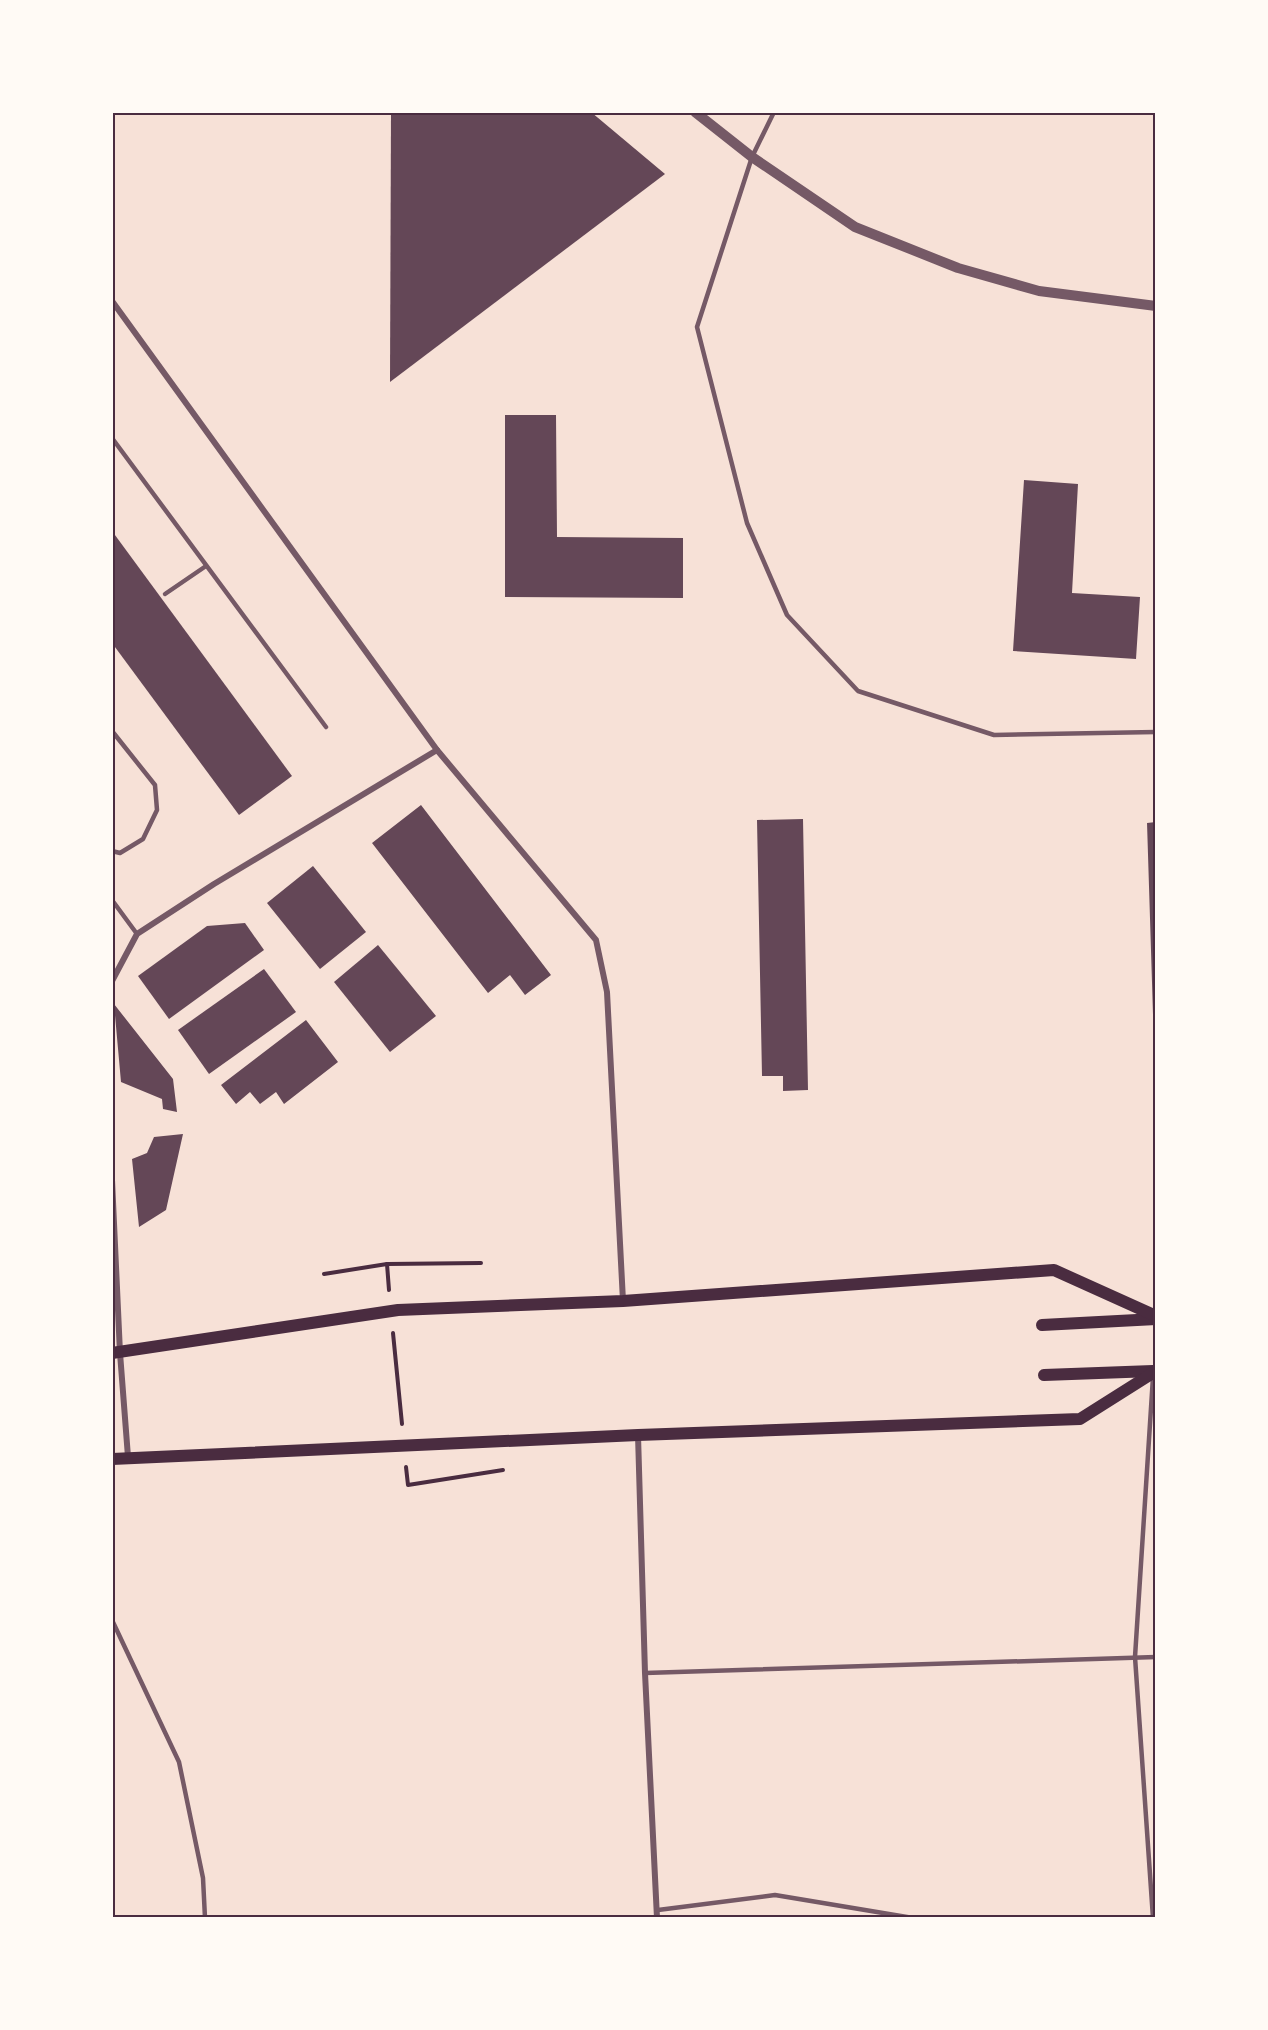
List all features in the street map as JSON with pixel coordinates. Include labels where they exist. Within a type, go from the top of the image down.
[{"type":"main road","points":[[116,1353],[398,1310],[623,1301],[1054,1270],[1155,1317]]},
{"type":"main road","points":[[1042,1325],[1155,1317]]},
{"type":"main road","points":[[112,1459],[638,1435],[1080,1419],[1154,1371]]},
{"type":"main road","points":[[1044,1375],[1154,1371]]},
{"type":"street","points":[[695,112],[752,157],[855,227],[958,268],[1039,291],[1155,306]]},
{"type":"street","points":[[112,301],[436,750],[596,940],[607,992],[623,1301]]},
{"type":"street","points":[[112,981],[137,934],[214,884],[436,750]]},
{"type":"street","points":[[112,1180],[116,1353],[128,1457]]},
{"type":"street","points":[[638,1435],[645,1673],[657,1914]]},
{"type":"lane","points":[[774,112],[752,157],[697,327],[747,523],[787,615],[858,691],[994,735],[1155,732]]},
{"type":"lane","points":[[112,438],[326,727]]},
{"type":"lane","points":[[165,594],[206,566]]},
{"type":"lane","points":[[112,731],[155,785],[157,810],[143,839],[120,853],[112,852]]},
{"type":"lane","points":[[112,900],[137,934]]},
{"type":"lane","points":[[1153,1917],[1135,1657],[1154,1371]]},
{"type":"lane","points":[[112,1620],[179,1762],[203,1878],[205,1917]]},
{"type":"lane","points":[[645,1673],[1155,1657]]},
{"type":"lane","points":[[657,1914],[775,1894],[913,1917]]},
{"type":"path","points":[[324,1274],[387,1264],[481,1263]]},
{"type":"path","points":[[387,1264],[390,1299]]},
{"type":"path","points":[[392,1322],[402,1426]]},
{"type":"path","points":[[405,1461],[408,1485],[503,1470]]},
{"type":"building","points":[[391,112],[591,112],[665,174],[390,382]]},
{"type":"building","points":[[505,415],[556,415],[557,537],[683,538],[683,598],[505,597]]},
{"type":"building","points":[[1024,480],[1078,484],[1072,593],[1140,597],[1136,659],[1013,651]]},
{"type":"building","points":[[112,531],[292,776],[239,815],[112,643]]},
{"type":"building","points":[[421,805],[551,975],[525,995],[510,975],[488,993],[372,843]]},
{"type":"building","points":[[803,819],[808,1090],[783,1091],[783,1076],[762,1076],[757,820]]},
{"type":"building","points":[[1156,822],[1156,1046],[1154,1046],[1147,823]]},
{"type":"building","points":[[313,866],[366,932],[320,969],[267,903]]},
{"type":"building","points":[[245,923],[264,950],[169,1019],[138,976],[207,926]]},
{"type":"building","points":[[378,945],[436,1016],[390,1052],[334,982]]},
{"type":"building","points":[[264,969],[296,1012],[209,1074],[178,1030]]},
{"type":"building","points":[[114,1004],[173,1079],[177,1112],[163,1109],[162,1099],[121,1082]]},
{"type":"building","points":[[306,1020],[338,1062],[284,1104],[276,1092],[260,1104],[250,1092],[236,1104],[221,1085]]},
{"type":"building","points":[[183,1134],[166,1210],[139,1227],[132,1159],[147,1153],[154,1137]]}]
